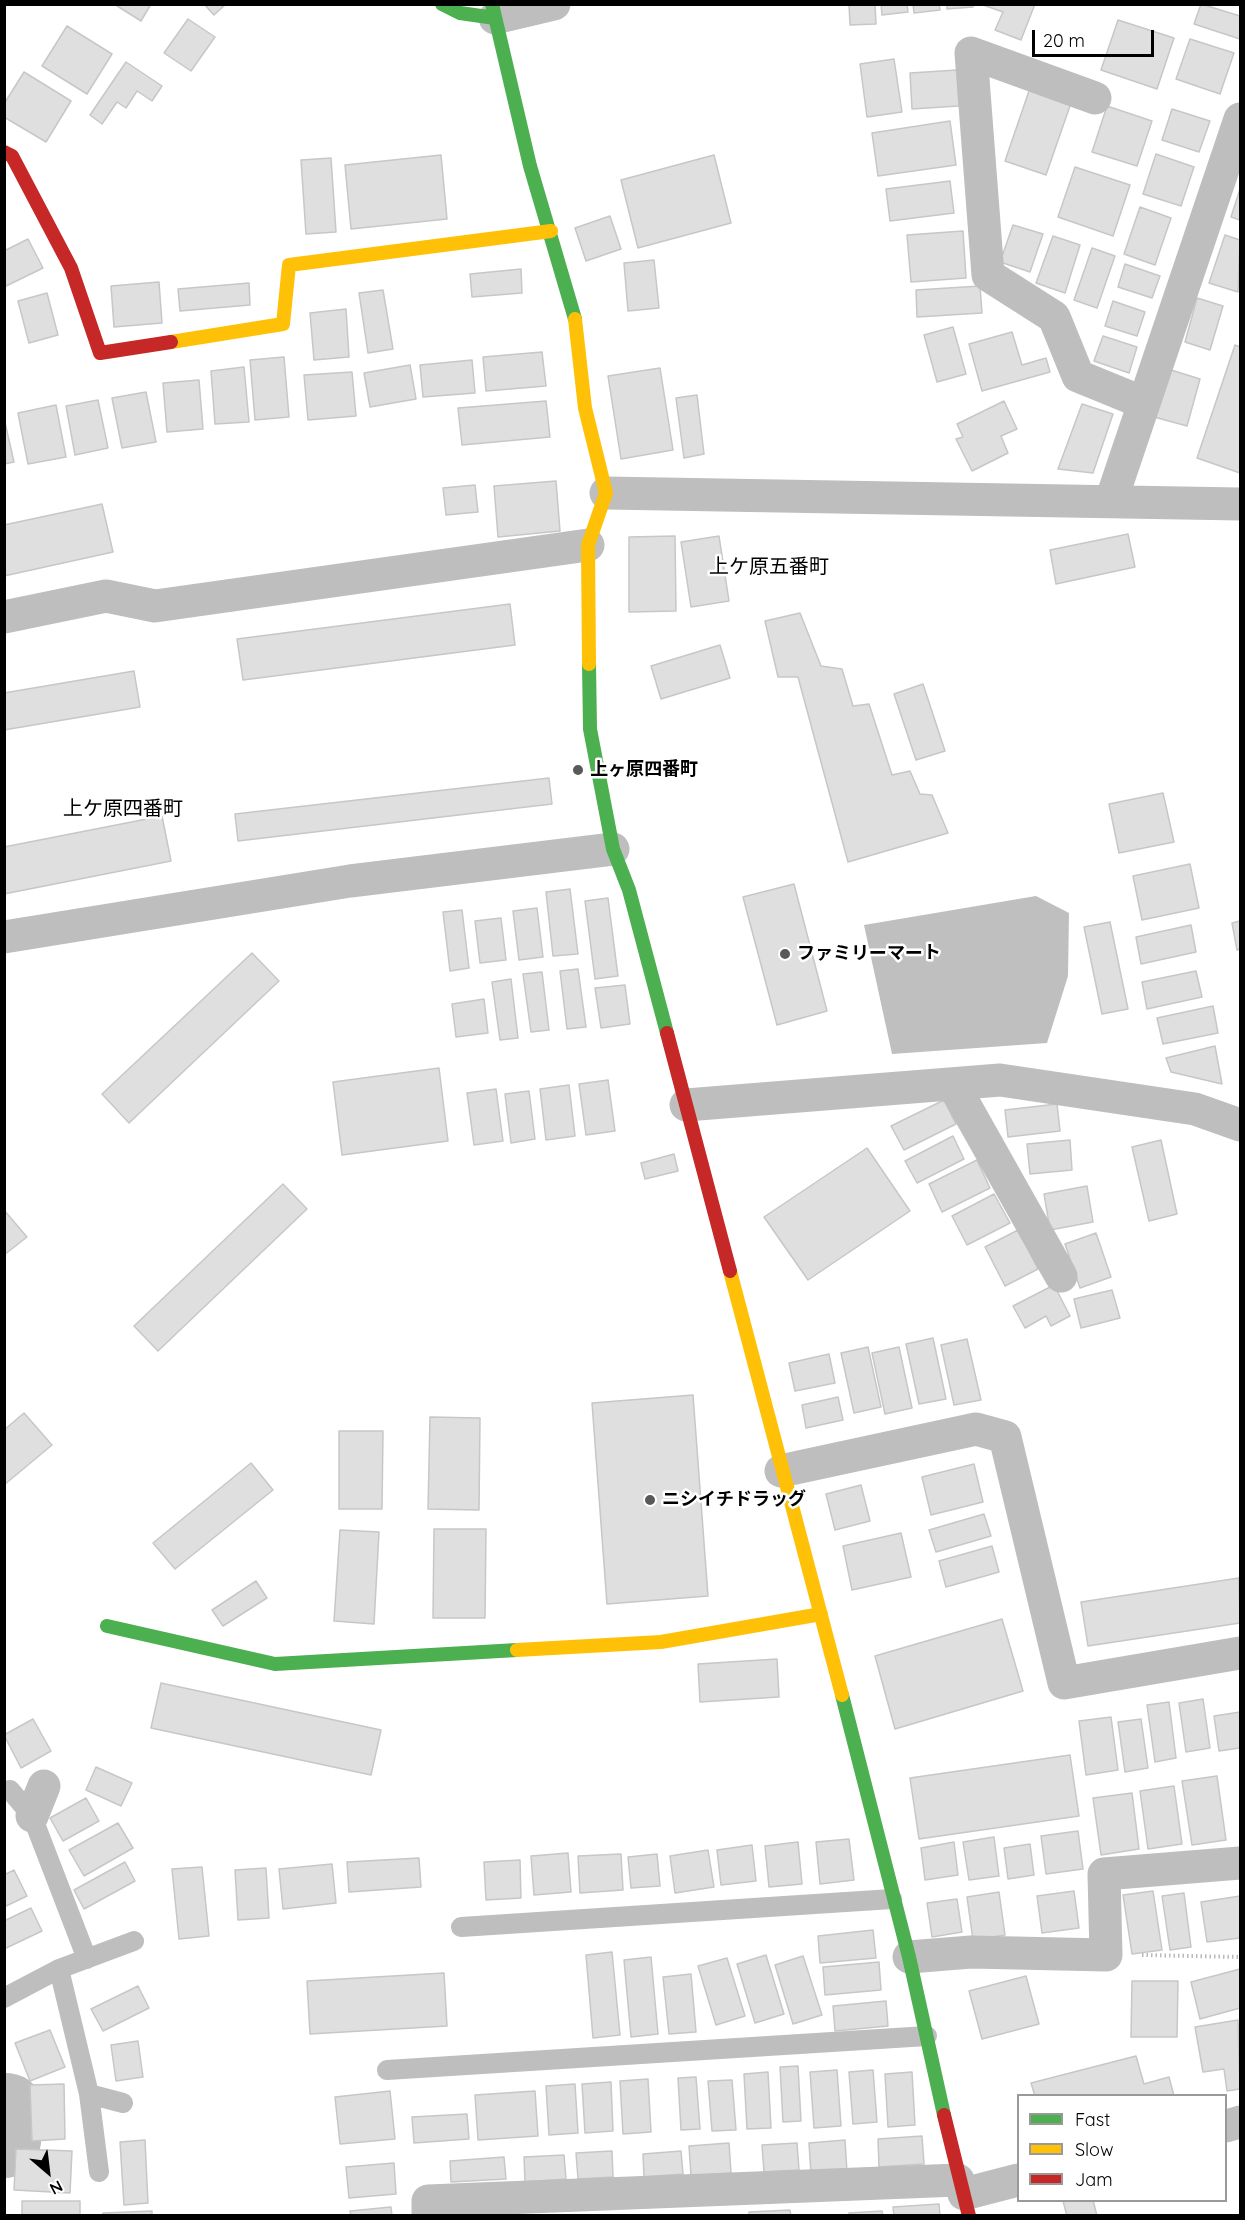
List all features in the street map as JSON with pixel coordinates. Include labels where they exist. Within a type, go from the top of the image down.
[{"type":"street","points":[[442,4],[460,13],[554,4]]},
{"type":"street","points":[[493,11],[530,166],[551,231],[577,326],[585,408],[606,493],[588,545],[590,729],[613,849],[629,890],[781,1471],[821,1614],[892,1899],[909,1956],[964,2196]]},
{"type":"street","points":[[1095,98],[971,53],[988,275],[1054,317],[1078,376],[1144,403]]},
{"type":"street","points":[[1111,501],[1240,119]]},
{"type":"street","points":[[4,152],[12,156],[71,268],[100,353],[283,324],[289,265],[551,231]]},
{"type":"street","points":[[606,493],[1240,504]]},
{"type":"street","points":[[4,617],[106,596],[155,606],[588,545]]},
{"type":"street","points":[[4,937],[350,882],[613,849]]},
{"type":"street","points":[[686,1105],[1000,1080],[1196,1109],[1240,1125]]},
{"type":"street","points":[[953,1084],[1061,1276]]},
{"type":"street","points":[[781,1471],[976,1429],[1005,1437],[1064,1683],[1240,1653]]},
{"type":"street","points":[[107,1626],[275,1664],[661,1642],[821,1614]]},
{"type":"street","points":[[32,1816],[44,1786]]},
{"type":"street","points":[[909,1956],[971,1952],[1106,1955],[1104,1874],[1240,1863]]},
{"type":"street","points":[[428,2216],[428,2201],[964,2196],[1017,2180]]},
{"type":"lane","points":[[10,1790],[32,1816],[87,1959]]},
{"type":"lane","points":[[461,1927],[892,1899]]},
{"type":"lane","points":[[4,1998],[59,1969],[134,1941]]},
{"type":"lane","points":[[59,1969],[89,2094],[99,2172]]},
{"type":"lane","points":[[387,2070],[927,2036]]},
{"type":"lane","points":[[89,2094],[123,2103]]},
{"type":"path","points":[[1106,1955],[1240,1957]]},
{"type":"shaded area","points":[[1036,896],[1069,913],[1068,976],[1047,1043],[892,1054],[864,925]]},
{"type":"building","points":[[114,4],[151,4],[141,21]]},
{"type":"building","points":[[204,4],[226,4],[214,15]]},
{"type":"building","points":[[849,4],[875,4],[876,24],[850,25]]},
{"type":"building","points":[[881,4],[907,4],[908,12],[882,15]]},
{"type":"building","points":[[913,4],[939,4],[940,10],[914,13]]},
{"type":"building","points":[[947,4],[973,4],[973,7],[947,9]]},
{"type":"building","points":[[1035,4],[1021,40],[995,30],[1003,12],[983,5]]},
{"type":"building","points":[[1201,4],[1240,16],[1240,39],[1194,24]]},
{"type":"building","points":[[188,19],[215,37],[191,71],[164,53]]},
{"type":"building","points":[[1118,20],[1174,38],[1157,89],[1101,70]]},
{"type":"building","points":[[67,26],[112,54],[87,94],[42,66]]},
{"type":"building","points":[[1190,39],[1234,53],[1220,94],[1176,79]]},
{"type":"building","points":[[894,59],[902,112],[867,117],[860,64]]},
{"type":"building","points":[[126,62],[162,86],[152,101],[137,91],[126,108],[117,102],[102,124],[90,115]]},
{"type":"building","points":[[957,70],[959,106],[912,109],[910,73]]},
{"type":"building","points":[[24,72],[71,101],[46,142],[4,117],[4,104]]},
{"type":"building","points":[[1030,88],[1071,103],[1046,175],[1005,161]]},
{"type":"building","points":[[1107,106],[1152,121],[1137,166],[1092,152]]},
{"type":"building","points":[[1172,109],[1210,121],[1199,152],[1162,140]]},
{"type":"building","points":[[950,121],[956,165],[878,176],[872,133]]},
{"type":"building","points":[[1156,154],[1194,167],[1181,206],[1143,194]]},
{"type":"building","points":[[441,155],[447,219],[351,229],[345,165]]},
{"type":"building","points":[[714,155],[731,223],[638,248],[621,180]]},
{"type":"building","points":[[331,158],[336,232],[306,234],[301,160]]},
{"type":"building","points":[[1075,167],[1130,185],[1113,236],[1058,217]]},
{"type":"building","points":[[950,181],[954,213],[890,221],[886,189]]},
{"type":"building","points":[[1240,189],[1240,220],[1231,217]]},
{"type":"building","points":[[1140,207],[1171,218],[1155,265],[1124,254]]},
{"type":"building","points":[[610,216],[621,249],[586,261],[575,228]]},
{"type":"building","points":[[1013,225],[1043,234],[1030,272],[1000,262]]},
{"type":"building","points":[[963,231],[966,278],[911,282],[907,235]]},
{"type":"building","points":[[1225,235],[1240,240],[1238,292],[1209,283]]},
{"type":"building","points":[[1053,236],[1080,245],[1065,293],[1036,283]]},
{"type":"building","points":[[28,239],[43,268],[4,287],[4,251]]},
{"type":"building","points":[[1092,248],[1115,256],[1097,308],[1074,300]]},
{"type":"building","points":[[654,260],[659,308],[628,311],[624,263]]},
{"type":"building","points":[[1125,264],[1160,276],[1152,298],[1118,287]]},
{"type":"building","points":[[521,269],[522,293],[472,297],[470,274]]},
{"type":"building","points":[[159,282],[162,323],[114,327],[111,286]]},
{"type":"building","points":[[249,283],[250,305],[180,311],[178,289]]},
{"type":"building","points":[[980,286],[982,313],[917,317],[916,290]]},
{"type":"building","points":[[383,290],[393,349],[368,353],[359,293]]},
{"type":"building","points":[[47,293],[58,335],[29,343],[18,301]]},
{"type":"building","points":[[1197,298],[1223,306],[1210,350],[1185,342]]},
{"type":"building","points":[[1113,301],[1145,312],[1137,336],[1105,326]]},
{"type":"building","points":[[346,309],[349,357],[314,360],[310,313]]},
{"type":"building","points":[[953,327],[966,374],[937,382],[924,335]]},
{"type":"building","points":[[1012,332],[1022,365],[1046,358],[1050,372],[982,391],[969,344]]},
{"type":"building","points":[[1103,336],[1137,347],[1129,373],[1094,361]]},
{"type":"building","points":[[1235,345],[1240,347],[1240,473],[1197,458]]},
{"type":"building","points":[[542,352],[546,386],[486,391],[483,357]]},
{"type":"building","points":[[284,357],[289,417],[255,420],[250,360]]},
{"type":"building","points":[[472,360],[475,393],[423,397],[420,365]]},
{"type":"building","points":[[410,365],[416,399],[370,407],[364,373]]},
{"type":"building","points":[[244,367],[249,422],[215,424],[211,371]]},
{"type":"building","points":[[660,368],[673,450],[621,459],[608,376]]},
{"type":"building","points":[[1168,369],[1200,379],[1187,426],[1154,417]]},
{"type":"building","points":[[352,372],[356,416],[308,420],[304,375]]},
{"type":"building","points":[[199,380],[203,429],[167,432],[163,383]]},
{"type":"building","points":[[146,392],[156,442],[122,448],[112,398]]},
{"type":"building","points":[[697,395],[704,454],[684,458],[676,398]]},
{"type":"building","points":[[98,400],[108,448],[75,455],[66,406]]},
{"type":"building","points":[[546,401],[550,437],[462,445],[458,408]]},
{"type":"building","points":[[1004,401],[1017,429],[1001,436],[1008,453],[972,471],[956,439],[963,437],[957,424]]},
{"type":"building","points":[[1082,404],[1113,414],[1093,473],[1058,469]]},
{"type":"building","points":[[56,405],[66,457],[28,464],[18,413]]},
{"type":"building","points":[[4,418],[14,462],[4,464]]},
{"type":"building","points":[[556,481],[560,531],[498,537],[494,486]]},
{"type":"building","points":[[475,485],[478,512],[446,515],[443,488]]},
{"type":"building","points":[[102,504],[113,552],[4,576],[4,525]]},
{"type":"building","points":[[1128,534],[1135,567],[1056,584],[1050,550]]},
{"type":"building","points":[[675,536],[676,611],[629,612],[629,537]]},
{"type":"building","points":[[719,536],[729,601],[691,607],[681,542]]},
{"type":"building","points":[[510,604],[515,645],[243,680],[237,639]]},
{"type":"building","points":[[800,613],[821,666],[842,669],[853,706],[869,704],[892,775],[910,771],[920,794],[932,795],[948,833],[848,862],[798,677],[778,677],[765,621]]},
{"type":"building","points":[[720,645],[730,678],[661,699],[651,666]]},
{"type":"building","points":[[134,671],[140,707],[4,730],[4,693]]},
{"type":"building","points":[[923,684],[945,751],[916,760],[894,694]]},
{"type":"building","points":[[549,778],[552,804],[238,841],[235,814]]},
{"type":"building","points":[[1163,793],[1174,842],[1119,853],[1109,804]]},
{"type":"building","points":[[162,816],[171,861],[4,894],[4,847]]},
{"type":"building","points":[[1190,864],[1199,908],[1142,920],[1133,876]]},
{"type":"building","name":"ファミリーマート","points":[[794,884],[827,1011],[777,1025],[743,897]]},
{"type":"building","points":[[570,889],[578,954],[553,956],[546,892]]},
{"type":"building","points":[[608,898],[618,976],[595,979],[585,901]]},
{"type":"building","points":[[537,908],[543,957],[519,960],[513,911]]},
{"type":"building","points":[[462,910],[469,968],[450,971],[443,912]]},
{"type":"building","points":[[501,918],[506,960],[480,963],[475,921]]},
{"type":"building","points":[[1240,921],[1240,949],[1237,950],[1232,923]]},
{"type":"building","points":[[1110,922],[1128,1009],[1102,1014],[1084,927]]},
{"type":"building","points":[[1191,925],[1196,952],[1141,964],[1136,937]]},
{"type":"building","points":[[252,953],[279,981],[129,1123],[102,1094]]},
{"type":"building","points":[[578,969],[586,1027],[567,1029],[560,971]]},
{"type":"building","points":[[1196,971],[1202,997],[1147,1009],[1142,982]]},
{"type":"building","points":[[542,972],[549,1030],[531,1032],[523,974]]},
{"type":"building","points":[[511,979],[518,1038],[500,1040],[492,982]]},
{"type":"building","points":[[625,985],[630,1024],[601,1028],[595,988]]},
{"type":"building","points":[[484,999],[488,1033],[456,1037],[452,1004]]},
{"type":"building","points":[[1213,1006],[1218,1033],[1163,1044],[1157,1018]]},
{"type":"building","points":[[1215,1046],[1222,1084],[1171,1072],[1166,1058]]},
{"type":"building","points":[[439,1068],[448,1141],[342,1155],[333,1082]]},
{"type":"building","points":[[608,1080],[615,1131],[586,1135],[579,1084]]},
{"type":"building","points":[[569,1085],[575,1136],[546,1140],[540,1089]]},
{"type":"building","points":[[496,1089],[503,1141],[474,1145],[467,1093]]},
{"type":"building","points":[[529,1091],[535,1139],[511,1143],[505,1094]]},
{"type":"building","points":[[944,1100],[956,1124],[904,1150],[891,1126]]},
{"type":"building","points":[[1057,1104],[1060,1131],[1008,1137],[1005,1110]]},
{"type":"building","points":[[953,1136],[964,1159],[917,1183],[905,1161]]},
{"type":"building","points":[[1070,1140],[1072,1170],[1030,1174],[1027,1144]]},
{"type":"building","points":[[1161,1140],[1177,1214],[1149,1221],[1132,1147]]},
{"type":"building","points":[[867,1148],[910,1211],[808,1280],[764,1217]]},
{"type":"building","points":[[674,1154],[678,1171],[645,1179],[641,1163]]},
{"type":"building","points":[[977,1160],[990,1188],[942,1212],[929,1184]]},
{"type":"building","points":[[283,1184],[307,1209],[158,1351],[134,1326]]},
{"type":"building","points":[[1087,1186],[1093,1222],[1050,1230],[1044,1194]]},
{"type":"building","points":[[994,1194],[1010,1223],[967,1245],[952,1216]]},
{"type":"building","points":[[4,1210],[27,1237],[4,1255]]},
{"type":"building","points":[[1018,1230],[1038,1269],[1005,1286],[985,1247]]},
{"type":"building","points":[[1096,1233],[1111,1277],[1080,1288],[1065,1244]]},
{"type":"building","points":[[1054,1285],[1070,1316],[1051,1326],[1046,1316],[1025,1328],[1013,1306]]},
{"type":"building","points":[[1112,1290],[1120,1318],[1081,1328],[1074,1299]]},
{"type":"building","points":[[933,1338],[946,1399],[919,1404],[906,1344]]},
{"type":"building","points":[[967,1339],[981,1400],[954,1405],[941,1345]]},
{"type":"building","points":[[868,1347],[881,1407],[854,1413],[841,1353]]},
{"type":"building","points":[[899,1347],[912,1408],[885,1414],[872,1353]]},
{"type":"building","points":[[829,1354],[835,1383],[795,1391],[789,1363]]},
{"type":"building","name":"ニシイチドラッグ","points":[[693,1395],[708,1596],[607,1604],[592,1403]]},
{"type":"building","points":[[838,1397],[843,1420],[806,1428],[802,1405]]},
{"type":"building","points":[[24,1413],[52,1445],[4,1485],[4,1430]]},
{"type":"building","points":[[430,1417],[480,1418],[479,1510],[428,1509]]},
{"type":"building","points":[[339,1431],[383,1431],[382,1509],[339,1509]]},
{"type":"building","points":[[251,1463],[273,1490],[175,1569],[153,1543]]},
{"type":"building","points":[[974,1464],[983,1502],[931,1515],[922,1477]]},
{"type":"building","points":[[861,1485],[870,1521],[835,1530],[826,1494]]},
{"type":"building","points":[[984,1514],[991,1536],[936,1552],[929,1530]]},
{"type":"building","points":[[434,1529],[486,1529],[485,1618],[433,1618]]},
{"type":"building","points":[[340,1530],[379,1532],[374,1624],[334,1621]]},
{"type":"building","points":[[901,1533],[911,1577],[852,1590],[843,1546]]},
{"type":"building","points":[[992,1546],[999,1572],[946,1587],[939,1561]]},
{"type":"building","points":[[1239,1578],[1240,1623],[1088,1646],[1081,1602]]},
{"type":"building","points":[[256,1581],[267,1598],[223,1626],[212,1610]]},
{"type":"building","points":[[1002,1619],[1023,1691],[895,1729],[875,1656]]},
{"type":"building","points":[[777,1659],[779,1697],[700,1702],[698,1664]]},
{"type":"building","points":[[161,1683],[381,1730],[371,1775],[151,1728]]},
{"type":"building","points":[[1203,1699],[1210,1748],[1186,1752],[1179,1703]]},
{"type":"building","points":[[1169,1702],[1176,1758],[1155,1762],[1147,1705]]},
{"type":"building","points":[[1240,1712],[1240,1748],[1219,1751],[1214,1716]]},
{"type":"building","points":[[1111,1717],[1118,1770],[1086,1775],[1079,1721]]},
{"type":"building","points":[[33,1719],[51,1751],[21,1768],[4,1735]]},
{"type":"building","points":[[1141,1719],[1148,1768],[1125,1772],[1118,1722]]},
{"type":"building","points":[[1070,1755],[1079,1816],[919,1839],[910,1778]]},
{"type":"building","points":[[96,1767],[132,1783],[121,1806],[86,1790]]},
{"type":"building","points":[[1217,1776],[1226,1840],[1192,1845],[1182,1781]]},
{"type":"building","points":[[1174,1786],[1182,1844],[1148,1849],[1140,1791]]},
{"type":"building","points":[[1132,1793],[1139,1849],[1101,1855],[1093,1798]]},
{"type":"building","points":[[86,1798],[99,1821],[63,1841],[50,1818]]},
{"type":"building","points":[[118,1823],[133,1848],[84,1876],[69,1850]]},
{"type":"building","points":[[1078,1831],[1083,1869],[1046,1874],[1041,1836]]},
{"type":"building","points":[[994,1837],[999,1876],[969,1880],[963,1842]]},
{"type":"building","points":[[849,1839],[854,1880],[820,1884],[816,1842]]},
{"type":"building","points":[[798,1842],[802,1884],[769,1887],[765,1846]]},
{"type":"building","points":[[954,1842],[958,1875],[925,1880],[921,1848]]},
{"type":"building","points":[[1030,1844],[1034,1875],[1008,1879],[1004,1848]]},
{"type":"building","points":[[752,1845],[756,1881],[721,1885],[717,1850]]},
{"type":"building","points":[[708,1850],[714,1887],[675,1893],[670,1856]]},
{"type":"building","points":[[568,1853],[571,1892],[534,1895],[531,1856]]},
{"type":"building","points":[[621,1854],[623,1890],[580,1893],[578,1856]]},
{"type":"building","points":[[657,1854],[660,1886],[631,1888],[628,1857]]},
{"type":"building","points":[[419,1858],[421,1887],[349,1892],[347,1862]]},
{"type":"building","points":[[520,1860],[521,1898],[486,1900],[484,1862]]},
{"type":"building","points":[[125,1862],[135,1881],[84,1909],[74,1890]]},
{"type":"building","points":[[332,1864],[336,1903],[283,1909],[279,1869]]},
{"type":"building","points":[[202,1867],[209,1936],[179,1939],[172,1869]]},
{"type":"building","points":[[266,1868],[269,1918],[238,1920],[235,1870]]},
{"type":"building","points":[[14,1870],[27,1896],[4,1907],[4,1875]]},
{"type":"building","points":[[1074,1891],[1079,1928],[1042,1933],[1037,1896]]},
{"type":"building","points":[[1153,1891],[1162,1950],[1132,1954],[1123,1895]]},
{"type":"building","points":[[999,1892],[1005,1935],[973,1940],[967,1897]]},
{"type":"building","points":[[1184,1893],[1191,1947],[1170,1950],[1162,1896]]},
{"type":"building","points":[[1240,1896],[1240,1938],[1207,1942],[1201,1902]]},
{"type":"building","points":[[957,1899],[962,1932],[932,1937],[927,1903]]},
{"type":"building","points":[[31,1908],[42,1931],[4,1949],[4,1921]]},
{"type":"building","points":[[873,1930],[876,1958],[820,1963],[818,1936]]},
{"type":"building","points":[[612,1952],[620,2035],[593,2038],[586,1955]]},
{"type":"building","points":[[766,1955],[784,2014],[755,2023],[737,1964]]},
{"type":"building","points":[[803,1956],[822,2015],[793,2024],[775,1965]]},
{"type":"building","points":[[651,1957],[658,2034],[631,2037],[624,1960]]},
{"type":"building","points":[[727,1958],[745,2016],[716,2025],[698,1966]]},
{"type":"building","points":[[879,1962],[881,1990],[825,1995],[823,1967]]},
{"type":"building","points":[[1240,1969],[1240,2008],[1200,2019],[1191,1982]]},
{"type":"building","points":[[444,1973],[447,2026],[310,2034],[307,1981]]},
{"type":"building","points":[[691,1974],[696,2032],[669,2034],[663,1977]]},
{"type":"building","points":[[1026,1976],[1039,2024],[982,2039],[969,1991]]},
{"type":"building","points":[[1132,1981],[1178,1981],[1177,2037],[1131,2037]]},
{"type":"building","points":[[138,1986],[149,2008],[103,2031],[91,2009]]},
{"type":"building","points":[[886,2001],[888,2026],[835,2031],[833,2006]]},
{"type":"building","points":[[1238,2020],[1240,2089],[1227,2091],[1224,2069],[1203,2072],[1195,2027]]},
{"type":"building","points":[[50,2030],[65,2067],[30,2081],[15,2043]]},
{"type":"building","points":[[138,2041],[143,2077],[116,2081],[111,2045]]},
{"type":"building","points":[[1136,2056],[1144,2084],[1169,2077],[1173,2094],[1034,2094],[1031,2083]]},
{"type":"building","points":[[798,2066],[801,2121],[783,2122],[780,2067]]},
{"type":"building","points":[[837,2070],[841,2126],[814,2128],[810,2072]]},
{"type":"building","points":[[873,2070],[877,2122],[853,2124],[849,2072]]},
{"type":"building","points":[[768,2072],[771,2128],[747,2129],[744,2074]]},
{"type":"building","points":[[912,2072],[915,2125],[888,2127],[885,2074]]},
{"type":"building","points":[[696,2077],[700,2129],[681,2130],[678,2078]]},
{"type":"building","points":[[648,2079],[651,2132],[623,2134],[620,2081]]},
{"type":"building","points":[[732,2080],[736,2130],[712,2131],[708,2081]]},
{"type":"building","points":[[611,2082],[613,2131],[585,2133],[582,2084]]},
{"type":"building","points":[[64,2084],[65,2139],[32,2141],[30,2085]]},
{"type":"building","points":[[575,2084],[578,2133],[549,2135],[546,2086]]},
{"type":"building","points":[[390,2091],[395,2139],[340,2144],[335,2097]]},
{"type":"building","points":[[535,2091],[538,2136],[478,2140],[475,2095]]},
{"type":"building","points":[[467,2114],[469,2139],[414,2143],[412,2117]]},
{"type":"building","points":[[922,2136],[924,2164],[879,2167],[878,2139]]},
{"type":"building","points":[[145,2140],[148,2203],[124,2205],[120,2142]]},
{"type":"building","points":[[845,2140],[847,2172],[811,2174],[809,2143]]},
{"type":"building","points":[[729,2143],[731,2173],[691,2176],[689,2146]]},
{"type":"building","points":[[797,2143],[799,2170],[764,2172],[762,2145]]},
{"type":"building","points":[[16,2149],[72,2151],[70,2193],[14,2190]]},
{"type":"building","points":[[612,2151],[613,2177],[578,2179],[576,2153]]},
{"type":"building","points":[[681,2151],[683,2174],[644,2177],[643,2154]]},
{"type":"building","points":[[564,2155],[566,2179],[525,2182],[524,2157]]},
{"type":"building","points":[[504,2157],[506,2179],[451,2182],[450,2161]]},
{"type":"building","points":[[394,2163],[396,2194],[349,2198],[346,2167]]},
{"type":"building","points":[[22,2201],[80,2201],[80,2216],[22,2216]]},
{"type":"building","points":[[1063,2202],[1094,2202],[1097,2216],[1067,2216]]},
{"type":"building","points":[[939,2204],[940,2216],[894,2216],[893,2207]]},
{"type":"building","points":[[391,2207],[392,2216],[351,2216],[350,2211]]},
{"type":"building","points":[[790,2210],[791,2216],[749,2216],[749,2212]]},
{"type":"building","points":[[152,2211],[152,2216],[103,2216],[103,2213]]},
{"type":"building","points":[[882,2211],[883,2216],[849,2216],[849,2213]]},
{"type":"waterway","points":[[4,2141],[7,2110]]},
{"type":"traffic: fast","points":[[442,4],[460,13],[495,18]]},
{"type":"traffic: fast","points":[[492,4],[530,166],[575,319]]},
{"type":"traffic: fast","points":[[589,664],[590,729],[613,849],[629,890],[667,1033]]},
{"type":"traffic: fast","points":[[107,1626],[275,1664],[517,1650]]},
{"type":"traffic: fast","points":[[842,1695],[909,1957],[944,2115]]},
{"type":"traffic: slow","points":[[171,342],[283,324],[289,265],[551,231]]},
{"type":"traffic: slow","points":[[575,319],[585,408],[606,493],[588,545],[589,664]]},
{"type":"traffic: slow","points":[[730,1271],[842,1695]]},
{"type":"traffic: slow","points":[[517,1650],[661,1642],[821,1614]]},
{"type":"traffic: jam","points":[[4,152],[12,156],[71,268],[100,353],[171,342]]},
{"type":"traffic: jam","points":[[667,1033],[730,1271]]},
{"type":"traffic: jam","points":[[944,2115],[969,2216]]},
{"type":"place","name":"上ヶ原四番町","points":[[578,770]]},
{"type":"place","name":"ファミリーマート","points":[[785,954]]},
{"type":"place","name":"ニシイチドラッグ","points":[[650,1500]]},
{"type":"district","name":"上ケ原五番町","points":[[769,567]]},
{"type":"district","name":"上ケ原四番町","points":[[123,809]]}]
